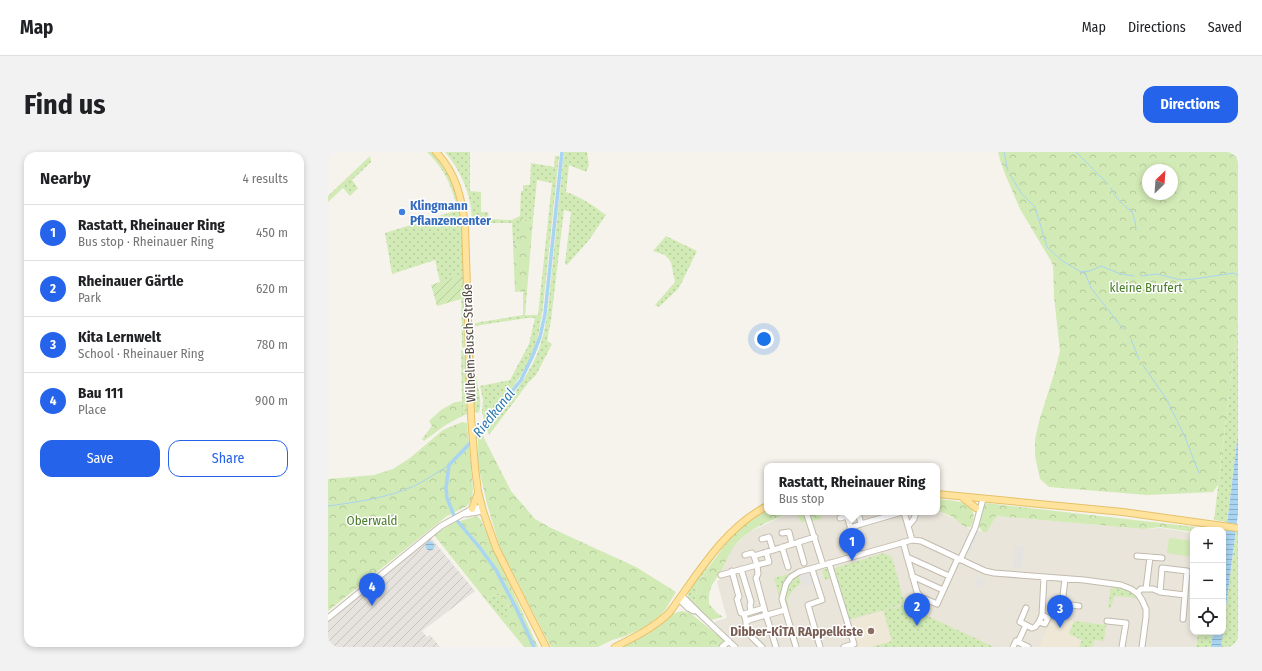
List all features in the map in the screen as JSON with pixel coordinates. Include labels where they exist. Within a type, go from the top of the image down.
[{"type":"main road","name":"Wilhelm-Busch-Straße","points":[[436,152],[445,163],[459,189],[465,224],[472,446],[478,491],[496,548],[546,647]]},
{"type":"main road","points":[[472,509],[478,491]]},
{"type":"main road","points":[[940,494],[1123,512],[1238,528]]},
{"type":"main road","points":[[962,497],[976,508]]},
{"type":"main road","points":[[615,647],[656,625],[670,613],[723,540],[743,522],[764,508]]},
{"type":"street","points":[[977,521],[976,508],[980,498]]},
{"type":"street","points":[[903,542],[917,592],[921,597],[937,604],[949,576],[975,528],[980,498]]},
{"type":"street","points":[[328,618],[441,526],[472,509],[483,509]]},
{"type":"street","points":[[461,515],[483,509]]},
{"type":"street","points":[[808,515],[823,565]]},
{"type":"street","points":[[859,515],[861,524]]},
{"type":"street","points":[[850,528],[892,515]]},
{"type":"street","points":[[904,515],[912,540]]},
{"type":"street","points":[[908,526],[914,519],[915,515]]},
{"type":"street","points":[[840,518],[847,516],[859,555]]},
{"type":"street","points":[[782,534],[788,532],[804,563]]},
{"type":"street","points":[[762,539],[769,537],[773,550]]},
{"type":"street","points":[[754,556],[815,537]]},
{"type":"street","points":[[796,647],[782,599],[782,595],[789,580],[794,574],[912,540],[921,541],[985,571],[1124,586],[1137,592],[1142,600],[1146,615],[1142,647]]},
{"type":"street","points":[[782,547],[788,567]]},
{"type":"street","points":[[721,575],[768,562],[766,552]]},
{"type":"street","points":[[745,555],[752,553],[754,556],[758,574],[756,578],[776,647]]},
{"type":"street","points":[[1137,556],[1162,558]]},
{"type":"street","points":[[907,557],[949,576]]},
{"type":"street","points":[[1146,589],[1150,557]]},
{"type":"street","points":[[829,563],[854,644],[844,647]]},
{"type":"street","points":[[1160,592],[1162,568],[1187,571],[1182,619]]},
{"type":"street","points":[[742,569],[751,602],[751,611]]},
{"type":"street","points":[[812,569],[822,600],[808,604],[820,647]]},
{"type":"street","points":[[732,572],[739,596],[737,599],[741,613],[744,614],[748,633],[762,647]]},
{"type":"street","points":[[912,576],[943,590]]},
{"type":"street","points":[[1026,608],[1020,622],[1034,628],[1042,615],[1044,577]]},
{"type":"street","points":[[1064,579],[1062,604],[1078,606]]},
{"type":"street","points":[[1137,592],[1141,589],[1152,589],[1160,592],[1185,595]]},
{"type":"street","points":[[681,598],[735,647]]},
{"type":"street","points":[[744,614],[764,608]]},
{"type":"street","points":[[746,621],[785,610]]},
{"type":"street","points":[[1107,621],[1126,623],[1122,647]]},
{"type":"street","points":[[1013,647],[1026,625]]},
{"type":"street","points":[[722,647],[729,641]]},
{"type":"street","points":[[1016,641],[1028,647]]},
{"type":"shaded area","points":[[940,512],[957,520],[971,530],[987,532],[996,516],[1144,529],[1161,528],[1190,533],[1190,635],[1198,635],[1196,647],[740,647],[715,623],[716,621],[727,618],[717,582],[722,576],[719,573],[736,544],[749,532],[786,515],[798,515],[802,523],[808,522],[818,515],[940,515]]},
{"type":"shaded area","points":[[975,533],[979,534],[969,555],[966,553]]},
{"type":"shaded area","points":[[431,538],[475,591],[422,631],[427,637],[430,635],[440,647],[328,647],[328,622]]},
{"type":"shaded area","points":[[1015,545],[1024,546],[1022,569],[1013,568]]},
{"type":"shaded area","points":[[817,570],[820,581],[802,587],[799,575]]},
{"type":"shaded area","points":[[978,576],[986,580],[982,588],[974,584]]},
{"type":"shaded area","name":"Dibber-KiTA RAppelkiste","points":[[883,611],[892,641],[872,647],[858,647],[850,621]]},
{"type":"shaded area","points":[[1052,619],[1074,621],[1069,634],[1082,640],[1079,647],[1039,647]]},
{"type":"green space","points":[[427,152],[432,152],[444,165],[456,188],[463,217],[466,345],[463,348],[461,276],[440,282],[435,260],[392,274],[385,233],[458,210],[447,179],[434,159]]},
{"type":"green space","points":[[445,152],[470,152],[470,191],[481,192],[481,212],[488,212],[489,219],[512,220],[520,216],[521,191],[523,191],[523,185],[530,185],[531,163],[554,167],[555,156],[559,156],[543,307],[537,340],[533,353],[521,376],[485,422],[482,413],[483,400],[480,386],[510,380],[529,344],[535,318],[475,326],[475,323],[523,315],[523,291],[527,291],[525,315],[538,315],[552,183],[537,180],[533,220],[520,219],[520,244],[513,245],[512,223],[472,223],[467,189],[454,163]]},
{"type":"green space","points":[[564,152],[587,152],[589,165],[586,172],[569,165],[566,192],[577,196],[606,215],[589,240],[567,265],[565,264],[571,212],[564,210],[551,320],[547,341],[552,344],[536,375],[528,383],[489,435],[487,429],[524,379],[536,357],[543,337],[548,309]]},
{"type":"green space","name":"kleine Brufert","points":[[998,152],[1238,152],[1238,319],[1218,485],[1213,492],[1147,495],[1049,487],[1040,479],[1035,456],[1035,439],[1060,351],[1054,297],[1053,266],[1020,209],[1005,174]]},
{"type":"green space","points":[[370,156],[371,162],[352,180],[358,188],[350,196],[343,188],[328,202],[328,196]]},
{"type":"green space","points":[[520,219],[533,220],[527,291],[515,292],[513,245],[520,244]]},
{"type":"green space","points":[[666,236],[697,251],[677,290],[659,307],[655,305],[675,282],[671,262],[665,255],[653,251]]},
{"type":"green space","points":[[461,275],[461,299],[437,306],[431,285]]},
{"type":"green space","points":[[1238,319],[1238,433],[1227,522],[1214,520]]},
{"type":"green space","points":[[471,349],[474,349],[475,368],[480,398],[479,412],[477,413],[473,411]]},
{"type":"green space","points":[[461,350],[466,353],[467,414],[462,416],[462,405],[458,402],[462,401]]},
{"type":"green space","points":[[455,402],[462,405],[462,416],[444,426],[424,441],[422,439],[432,426],[429,421],[441,410]]},
{"type":"green space","name":"Oberwald","points":[[462,422],[467,423],[473,489],[472,499],[467,506],[447,516],[328,611],[328,479],[374,475],[393,469],[410,458],[443,430]]},
{"type":"green space","points":[[480,425],[484,438],[511,491],[535,519],[551,528],[636,567],[676,592],[665,610],[658,617],[643,628],[598,647],[551,647],[500,548],[487,504],[478,465],[478,439],[476,427]]},
{"type":"green space","points":[[940,499],[951,500],[965,504],[970,507],[973,512],[971,527],[964,526],[946,514],[940,512]]},
{"type":"green space","points":[[986,503],[1196,527],[1190,527],[1190,532],[1160,527],[1144,529],[996,516],[987,532],[983,532],[979,527],[979,524]]},
{"type":"green space","points":[[764,512],[764,515],[785,515],[750,531],[736,543],[709,594],[709,604],[723,617],[711,620],[698,609],[695,604],[697,584],[731,536],[738,529]]},
{"type":"green space","points":[[797,515],[804,515],[807,521],[802,523]]},
{"type":"green space","points":[[811,515],[820,515],[821,519],[812,521]]},
{"type":"green space","points":[[477,516],[481,520],[538,647],[524,647],[501,619],[512,610],[498,593],[485,599],[434,535],[453,523]]},
{"type":"green space","points":[[1236,531],[1238,531],[1238,647],[1221,647],[1223,635],[1226,635],[1226,608]]},
{"type":"green space","points":[[1169,538],[1190,541],[1190,557],[1167,553]]},
{"type":"green space","points":[[721,548],[697,584],[695,604],[698,609],[689,600],[688,592]]},
{"type":"green space","points":[[884,553],[892,557],[904,601],[903,604],[851,619],[849,618],[833,570],[835,568]]},
{"type":"green space","points":[[828,568],[832,578],[825,580],[822,570]]},
{"type":"green space","points":[[795,572],[784,582],[779,596],[774,578]]},
{"type":"green space","points":[[799,575],[801,584],[795,589],[787,600],[789,607],[787,608],[785,598],[788,585]]},
{"type":"green space","points":[[1111,587],[1126,590],[1138,598],[1115,596],[1110,608],[1108,608]]},
{"type":"green space","points":[[498,593],[513,611],[501,619],[485,599]]},
{"type":"green space","points":[[904,605],[994,647],[872,647],[892,641],[883,610]]},
{"type":"green space","points":[[682,611],[690,613],[725,641],[717,647],[620,647],[652,630],[674,613]]},
{"type":"green space","points":[[1074,621],[1106,625],[1104,641],[1095,640],[1092,647],[1079,647],[1082,640],[1069,634]]},
{"type":"green space","points":[[1198,635],[1213,635],[1211,647],[1196,647]]},
{"type":"water","points":[[1238,433],[1238,514],[1226,607],[1226,533]]},
{"type":"water","points":[[430,541],[435,546],[430,551],[425,546]]},
{"type":"water","points":[[1213,635],[1223,635],[1221,647],[1211,647]]},
{"type":"waterway","name":"Riedkanal","points":[[534,647],[496,570],[455,518],[447,498],[446,488],[449,465],[479,434],[521,380],[540,337],[545,314],[562,152]]},
{"type":"waterway","points":[[1004,152],[1008,171]]},
{"type":"waterway","points":[[1076,152],[1108,184]]},
{"type":"waterway","points":[[1011,176],[1021,193],[1035,207],[1047,247],[1061,260],[1086,275],[1091,288],[1124,330]]},
{"type":"waterway","points":[[1111,188],[1116,197],[1132,211],[1136,230]]},
{"type":"waterway","points":[[1081,272],[1090,271],[1101,266],[1121,274],[1134,276]]},
{"type":"waterway","points":[[1141,276],[1157,274],[1181,280],[1233,273],[1238,275]]},
{"type":"waterway","points":[[1131,339],[1139,359]]},
{"type":"waterway","points":[[1143,365],[1167,400],[1185,437],[1199,473]]},
{"type":"waterway","points":[[328,506],[393,494],[414,486],[449,465]]},
{"type":"place","name":"Klingmann Pflanzencenter","points":[[402,212]]},
{"type":"place","name":"Rastatt, Rheinauer Ring","points":[[852,561]]},
{"type":"place","name":"Bau 111","points":[[372,606]]},
{"type":"place","name":"Rheinauer Gärtle","points":[[917,626]]},
{"type":"place","name":"Kita Lernwelt","points":[[1060,628]]},
{"type":"place","name":"Dibber-KiTA RAppelkiste","points":[[871,631]]}]
